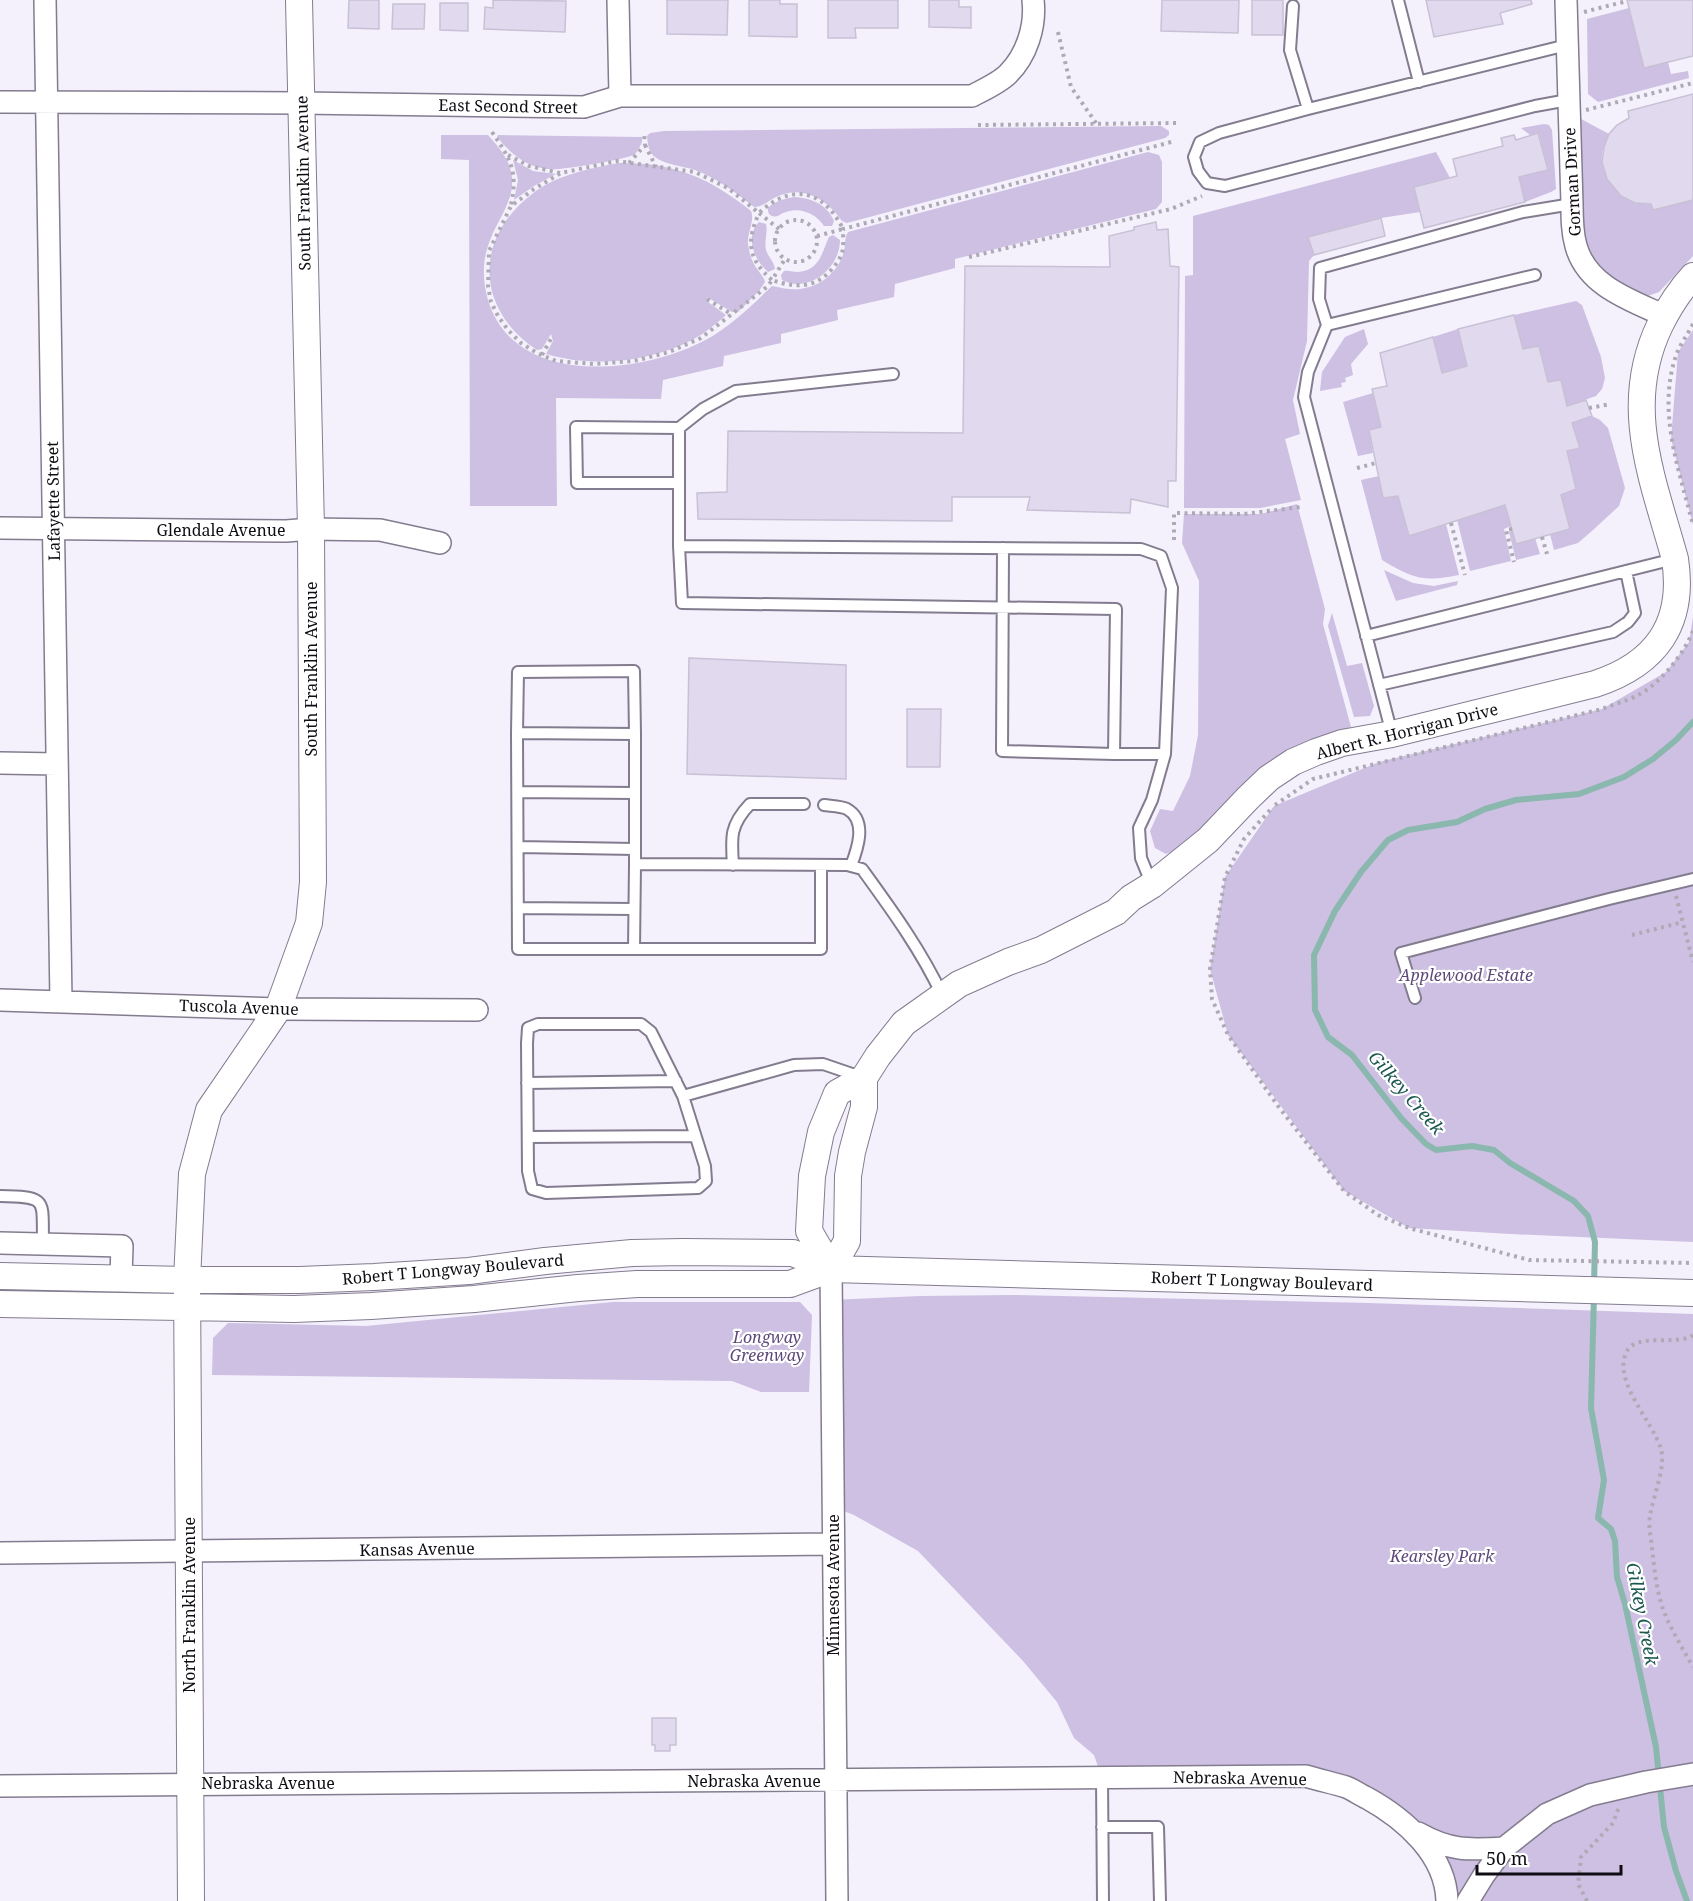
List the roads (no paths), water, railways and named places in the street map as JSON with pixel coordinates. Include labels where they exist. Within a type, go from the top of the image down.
[{"type":"street","name":"Lafayette Street","points":[[45,0],[61,1001]]},
{"type":"street","name":"South Franklin Avenue","points":[[188,1309],[187,1280],[192,1174],[209,1110],[278,1009],[309,923],[313,882],[311,529],[299,0]]},
{"type":"street","points":[[618,0],[620,96]]},
{"type":"street","name":"East Second Street","points":[[0,102],[585,107],[620,96],[972,96],[1008,75],[1028,45],[1035,13],[1033,0]]},
{"type":"street","name":"Gorman Drive","points":[[1573,6],[1567,45],[1574,106],[1572,204],[1576,247],[1586,267],[1615,293],[1665,316]]},
{"type":"street","name":"Albert R. Horrigan Drive","points":[[831,1269],[809,1231],[813,1168],[821,1132],[837,1094],[864,1078],[903,1023],[942,995],[980,974],[1041,950],[1116,912],[1208,840],[1269,778],[1293,762],[1342,743],[1392,734],[1595,684],[1632,668],[1647,656],[1659,641],[1676,608],[1677,576],[1675,559],[1645,446],[1641,384],[1652,342],[1678,292],[1693,276]]},
{"type":"street","name":"Glendale Avenue","points":[[0,528],[380,530],[440,543]]},
{"type":"street","points":[[0,763],[57,764]]},
{"type":"street","name":"Tuscola Avenue","points":[[0,1000],[278,1009],[477,1010]]},
{"type":"street","points":[[831,1269],[847,1240],[848,1176],[864,1107],[864,1078]]},
{"type":"street","points":[[0,1243],[122,1246],[121,1277]]},
{"type":"street","name":"Robert T Longway Boulevard","points":[[0,1276],[187,1280],[374,1278],[469,1271],[632,1253],[793,1253],[831,1269],[1693,1293]]},
{"type":"street","name":"Robert T Longway Boulevard","points":[[0,1304],[188,1309],[371,1306],[637,1284],[790,1284],[831,1269]]},
{"type":"street","name":"Minnesota Avenue","points":[[831,1269],[834,1781],[837,1901]]},
{"type":"street","name":"North Franklin Avenue","points":[[188,1309],[191,1901]]},
{"type":"street","name":"Kansas Avenue","points":[[0,1553],[834,1544]]},
{"type":"street","points":[[1468,1901],[1504,1848],[1547,1814],[1590,1795],[1693,1774]]},
{"type":"street","name":"Nebraska Avenue","points":[[0,1786],[1306,1776],[1348,1788],[1382,1806],[1410,1828],[1433,1856],[1447,1888],[1447,1901]]},
{"type":"street","points":[[1410,1828],[1437,1843],[1470,1850],[1504,1848]]},
{"type":"lane","points":[[1398,0],[1419,82]]},
{"type":"lane","points":[[1293,6],[1290,50],[1308,109]]},
{"type":"lane","points":[[1567,45],[1308,109],[1219,134],[1200,142],[1194,157],[1198,171],[1207,183],[1225,186],[1535,106],[1574,106]]},
{"type":"lane","points":[[1392,734],[1304,397],[1308,372],[1327,325],[1319,299],[1320,268],[1523,212],[1572,204]]},
{"type":"lane","points":[[1327,325],[1535,275]]},
{"type":"lane","points":[[679,483],[578,483],[576,428],[679,428],[703,408],[735,392],[893,374]]},
{"type":"lane","points":[[679,428],[679,546],[682,603],[1116,609],[1114,754]]},
{"type":"lane","points":[[679,546],[1141,549],[1161,556],[1172,588],[1165,754],[1152,800],[1139,828],[1141,858],[1152,885]]},
{"type":"lane","points":[[1003,548],[1002,751],[1165,754]]},
{"type":"lane","points":[[1366,636],[1675,559]]},
{"type":"lane","points":[[1379,686],[1612,633],[1628,622],[1635,613],[1626,572]]},
{"type":"lane","points":[[634,949],[634,671],[518,672],[518,949],[634,949],[821,949],[821,865]]},
{"type":"lane","points":[[517,733],[635,734]]},
{"type":"lane","points":[[518,792],[635,793]]},
{"type":"lane","points":[[733,865],[731,839],[733,827],[750,804],[804,804]]},
{"type":"lane","points":[[824,805],[847,809],[855,818],[860,832],[858,848],[851,866]]},
{"type":"lane","points":[[518,848],[635,849]]},
{"type":"lane","points":[[635,864],[821,865],[862,868],[931,971],[942,995]]},
{"type":"lane","points":[[1415,998],[1401,953],[1693,879]]},
{"type":"lane","points":[[518,908],[634,909]]},
{"type":"lane","points":[[538,1024],[641,1024],[651,1032],[676,1081],[705,1166],[706,1181],[698,1188],[546,1193],[532,1190],[528,1172],[528,1028],[538,1024]]},
{"type":"lane","points":[[683,1096],[794,1065],[823,1064],[864,1078]]},
{"type":"lane","points":[[527,1083],[676,1081]]},
{"type":"lane","points":[[528,1137],[695,1136]]},
{"type":"lane","points":[[0,1196],[36,1199],[41,1203],[43,1244]]},
{"type":"lane","points":[[1102,1778],[1103,1901]]},
{"type":"lane","points":[[1102,1827],[1158,1827],[1160,1901]]},
{"type":"waterway","name":"Gilkey Creek","points":[[1594,1285],[1595,1242],[1588,1216],[1574,1201],[1510,1163],[1494,1150],[1472,1146],[1436,1150],[1426,1144],[1401,1118],[1352,1055],[1328,1037],[1315,1010],[1314,955],[1335,911],[1361,872],[1388,840],[1408,830],[1457,822],[1485,809],[1516,800],[1579,794],[1624,777],[1653,759],[1693,722]]},
{"type":"waterway","name":"Gilkey Creek","points":[[1594,1296],[1591,1408],[1604,1480],[1598,1518],[1611,1529],[1615,1541],[1617,1577],[1656,1747],[1664,1827],[1687,1901]]},
{"type":"park label","name":"Applewood Estate","points":[[1466,975]]},
{"type":"park label","name":"Longway Greenway","points":[[767,1346]]},
{"type":"park label","name":"Kearsley Park","points":[[1442,1556]]}]
